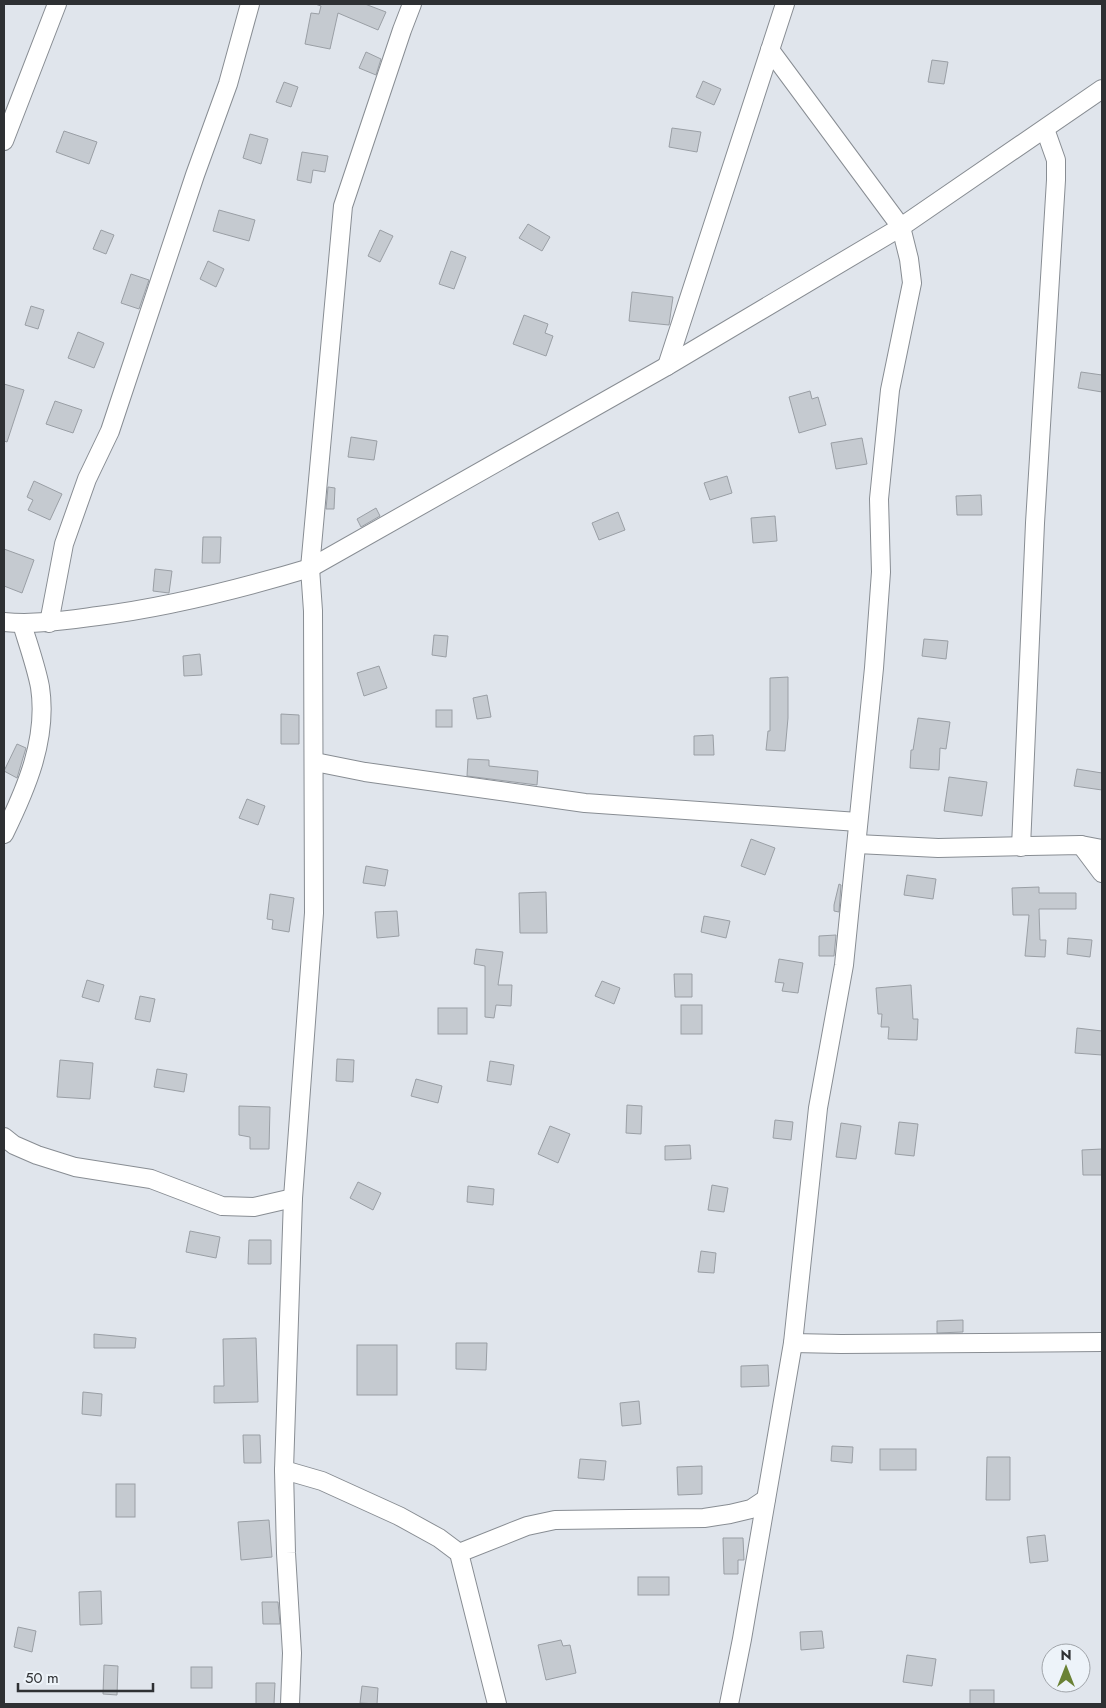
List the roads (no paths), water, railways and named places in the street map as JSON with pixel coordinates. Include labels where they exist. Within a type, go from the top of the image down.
[{"type":"street","points":[[4,141],[57,4]]},
{"type":"street","points":[[50,623],[64,544],[87,479],[110,431],[195,175],[228,84],[250,4]]},
{"type":"street","points":[[290,1704],[292,1653],[286,1554],[284,1470],[293,1198],[314,913],[313,611],[310,568],[343,206],[412,4]]},
{"type":"street","points":[[667,366],[785,4]]},
{"type":"street","points":[[729,1704],[793,1343],[818,1108],[844,965],[877,630],[880,572],[879,499],[890,390],[912,283],[909,259],[901,228],[770,50]]},
{"type":"street","points":[[4,622],[22,624],[50,623],[141,611],[245,588],[310,568],[667,366],[901,228],[1102,89]]},
{"type":"street","points":[[1021,847],[1035,523],[1056,180],[1056,160],[1045,129]]},
{"type":"street","points":[[4,834],[21,798],[37,751],[41,717],[40,687],[22,624]]},
{"type":"street","points":[[314,762],[365,772],[585,804],[858,822]]},
{"type":"street","points":[[857,844],[938,848],[1081,845],[1102,849]]},
{"type":"street","points":[[1081,845],[1102,873]]},
{"type":"street","points":[[4,1137],[14,1145],[75,1167],[151,1179],[222,1206],[254,1207],[293,1198]]},
{"type":"street","points":[[793,1343],[1102,1342]]},
{"type":"street","points":[[284,1470],[322,1481],[399,1516],[440,1538],[459,1553],[498,1704]]},
{"type":"street","points":[[459,1553],[527,1526],[555,1520],[704,1518],[751,1509],[766,1500]]}]
